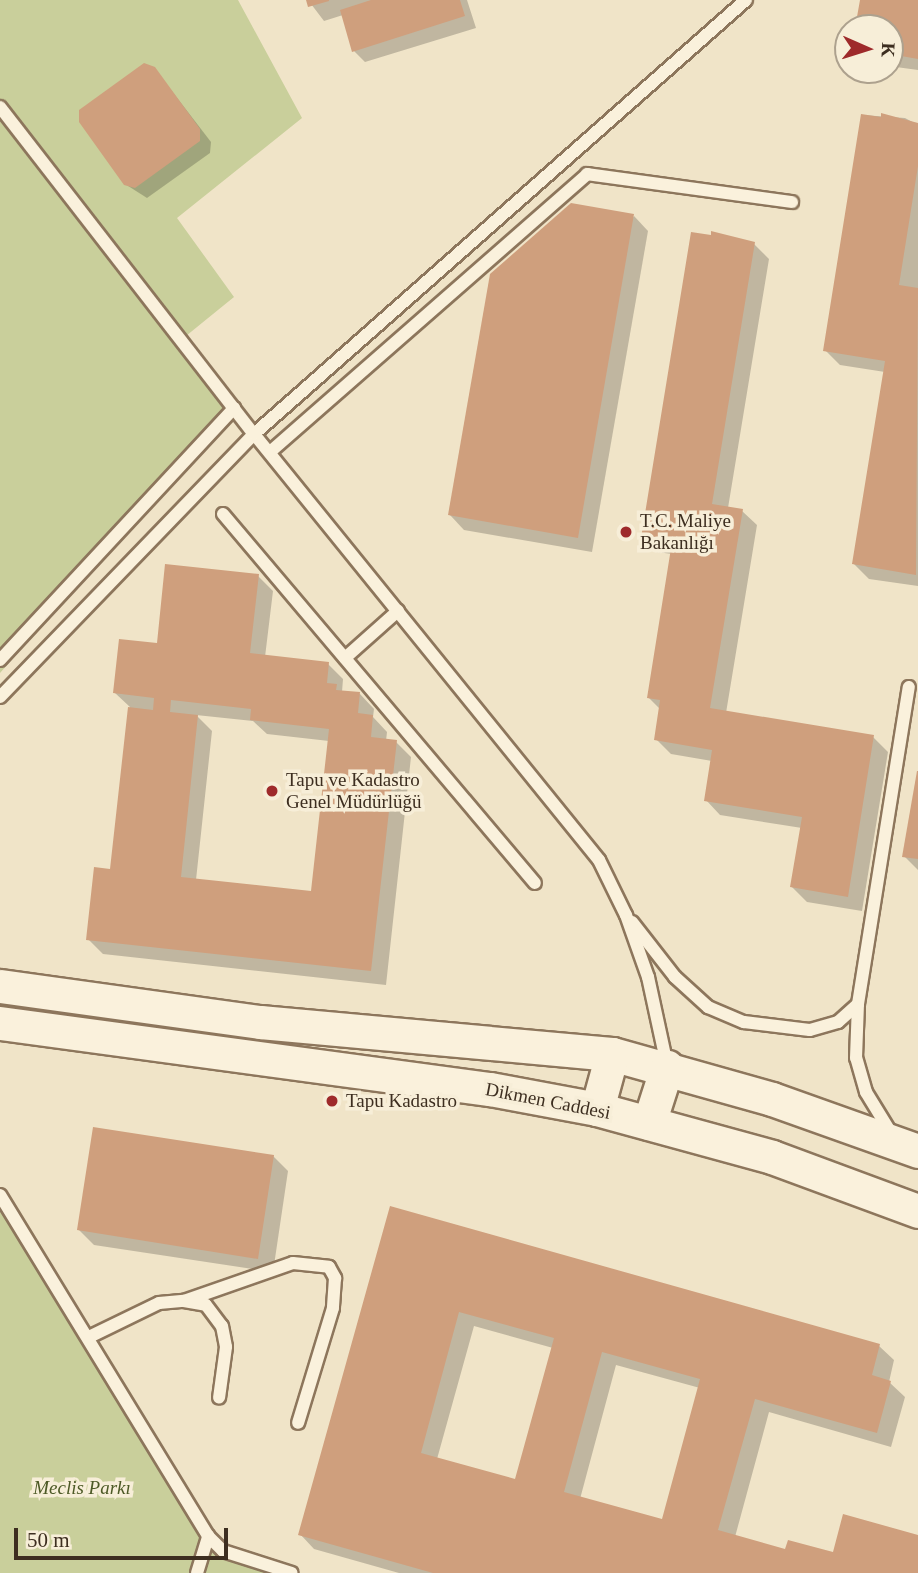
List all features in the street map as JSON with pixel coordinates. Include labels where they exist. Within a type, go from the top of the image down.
[{"type":"main road","points":[[0,986],[260,1022],[612,1054],[667,1067],[910,1149]]},
{"type":"main road","name":"Dikmen Caddesi","points":[[0,1023],[490,1089],[597,1109],[772,1157],[918,1211]]},
{"type":"main road","points":[[597,1109],[612,1054]]},
{"type":"main road","points":[[649,1123],[667,1067]]},
{"type":"lane","points":[[0,697],[254,434],[746,0]]},
{"type":"lane","points":[[0,107],[254,434],[599,860],[626,915],[648,977],[667,1067]]},
{"type":"lane","points":[[270,452],[587,174],[792,202]]},
{"type":"lane","points":[[0,660],[234,408]]},
{"type":"lane","points":[[223,514],[534,883]]},
{"type":"lane","points":[[345,659],[398,611]]},
{"type":"lane","points":[[909,687],[858,1004],[856,1058],[866,1092],[910,1149]]},
{"type":"lane","points":[[626,915],[676,977],[708,1007],[744,1022],[810,1030],[838,1022],[858,1004]]},
{"type":"lane","points":[[0,1195],[208,1536],[223,1551],[292,1573]]},
{"type":"lane","points":[[89,1337],[137,1310],[184,1301],[293,1263],[329,1267],[335,1278],[333,1308],[298,1423]]},
{"type":"lane","points":[[184,1301],[205,1306],[222,1326],[226,1347],[219,1398]]},
{"type":"lane","points":[[197,1573],[208,1536]]},
{"type":"green space","points":[[0,0],[238,0],[302,118],[177,218],[234,297],[181,340],[234,408],[0,673]]},
{"type":"green space","name":"Meclis Parkı","points":[[0,1195],[224,1551],[292,1573],[0,1573]]},
{"type":"building","points":[[306,0],[329,0],[329,1],[308,7]]},
{"type":"building","points":[[371,0],[460,0],[465,16],[352,52],[340,10]]},
{"type":"building","points":[[860,0],[918,0],[918,59],[904,56],[904,14],[858,14]]},
{"type":"building","points":[[144,63],[155,67],[200,129],[200,141],[135,188],[124,185],[79,122],[79,110]]},
{"type":"building","points":[[881,113],[918,123],[918,166],[899,285],[918,288],[916,575],[852,564],[885,361],[823,351],[861,114],[881,117]]},
{"type":"building","points":[[571,203],[634,214],[578,538],[448,515],[490,274]]},
{"type":"building","points":[[711,231],[755,242],[712,504],[743,509],[710,708],[874,735],[848,897],[790,887],[802,817],[704,801],[712,750],[654,740],[660,700],[647,698],[672,542],[641,538],[691,232],[711,235]]},
{"type":"building","points":[[165,564],[259,574],[250,653],[329,662],[327,683],[337,684],[336,690],[360,692],[358,713],[373,715],[371,737],[397,740],[371,971],[86,940],[94,867],[110,869],[128,707],[153,710],[154,698],[113,693],[119,639],[157,643]],"holes":[[[171,700],[251,709],[250,720],[329,729],[311,891],[181,877],[198,715],[170,712]]]},
{"type":"building","points":[[918,771],[918,859],[902,857]]},
{"type":"building","points":[[93,1127],[274,1155],[258,1259],[77,1230]]},
{"type":"building","points":[[390,1206],[880,1344],[872,1375],[891,1381],[877,1433],[755,1399],[718,1530],[785,1549],[788,1540],[833,1552],[843,1514],[918,1535],[918,1573],[433,1573],[298,1535]],"holes":[[[459,1312],[554,1338],[515,1479],[421,1453]],[[602,1352],[700,1379],[662,1519],[564,1492]]]},
{"type":"place","name":"T.C. Maliye Bakanlığı","points":[[626,532]]},
{"type":"place","name":"Tapu ve Kadastro Genel Müdürlüğü","points":[[272,791]]},
{"type":"place","name":"Tapu Kadastro","points":[[332,1101]]}]
